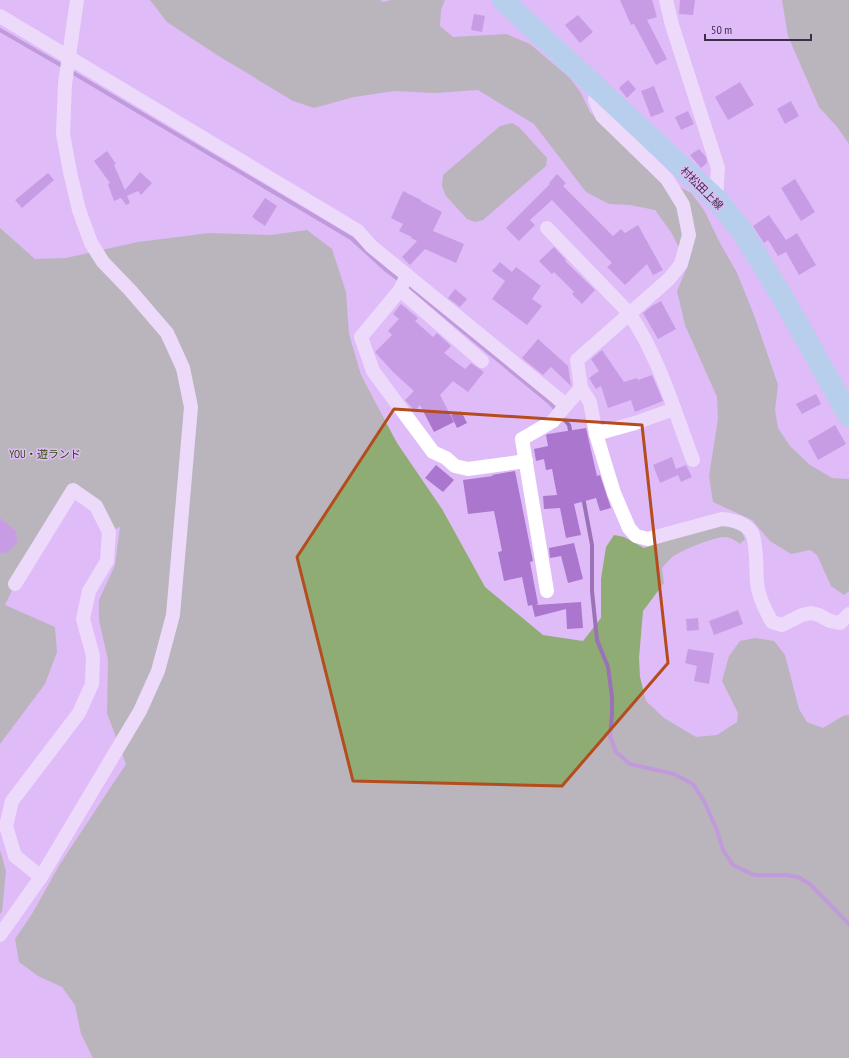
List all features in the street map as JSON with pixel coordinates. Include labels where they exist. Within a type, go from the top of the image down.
[{"type":"main road","name":"村松田上線","points":[[504,0],[716,199],[742,231],[786,303],[849,416]]},
{"type":"street","points":[[0,935],[41,877],[140,711],[158,672],[173,616],[191,407],[183,368],[167,333],[130,290],[103,262],[91,242],[79,210],[63,134],[64,84],[77,0]]},
{"type":"street","points":[[666,0],[672,25],[718,168],[716,199]]},
{"type":"street","points":[[0,16],[358,231],[371,246],[566,405]]},
{"type":"street","points":[[597,88],[595,100],[602,116],[667,179],[683,205],[689,235],[682,264],[669,279],[577,360],[581,388],[590,402],[596,434],[614,493],[629,528],[636,536],[648,539],[722,519],[734,520],[752,532],[757,583],[767,614],[772,622],[782,625],[802,615],[811,613],[819,615],[830,621],[840,623],[849,614]]},
{"type":"street","points":[[546,228],[629,313],[658,366],[693,460]]},
{"type":"street","points":[[408,275],[400,290],[361,336],[373,371],[434,452],[446,458],[455,466],[468,469],[526,461]]},
{"type":"street","points":[[400,290],[482,361]]},
{"type":"street","points":[[547,591],[522,439],[552,421],[581,388]]},
{"type":"street","points":[[596,434],[674,409]]},
{"type":"street","points":[[15,584],[73,490],[96,506],[109,532],[107,561],[88,591],[83,619],[93,656],[92,684],[79,713],[12,800],[6,826],[15,856],[41,877]]},
{"type":"highlighted area","points":[[394,409],[642,425],[668,663],[562,786],[353,781],[297,557]]},
{"type":"green space","points":[[150,0],[380,0],[383,2],[391,0],[445,0],[441,10],[440,26],[453,37],[506,34],[530,44],[570,78],[581,93],[590,112],[650,172],[691,193],[704,210],[737,273],[754,315],[778,385],[775,410],[778,428],[790,446],[810,465],[832,478],[849,479],[849,591],[844,595],[831,586],[817,555],[810,550],[791,554],[770,541],[752,520],[713,502],[709,476],[718,419],[717,397],[685,325],[677,291],[688,265],[671,232],[655,210],[630,205],[609,204],[586,192],[534,124],[478,90],[435,93],[395,91],[354,97],[314,108],[293,101],[217,55],[167,22]]},
{"type":"green space","points":[[782,0],[849,0],[849,144],[838,128],[819,107],[788,36]]},
{"type":"green space","points":[[512,123],[519,127],[547,158],[546,166],[483,220],[475,222],[467,219],[446,196],[442,186],[443,175],[500,126]]},
{"type":"green space","name":"YOU・遊ランド","points":[[0,228],[35,259],[66,258],[138,242],[209,233],[271,235],[307,230],[332,249],[346,292],[349,334],[361,375],[397,443],[442,509],[485,587],[543,635],[583,641],[601,618],[601,579],[606,547],[614,535],[624,537],[644,548],[722,524],[741,530],[745,539],[740,544],[726,537],[704,542],[675,555],[662,568],[664,583],[643,611],[639,658],[640,677],[646,701],[664,718],[696,737],[717,735],[737,722],[738,713],[722,681],[729,656],[740,641],[755,638],[774,641],[785,655],[799,709],[807,722],[823,728],[843,716],[849,715],[849,1058],[93,1058],[81,1034],[75,1005],[62,987],[38,976],[19,962],[15,939],[32,914],[60,864],[126,764],[107,713],[108,660],[99,620],[99,600],[115,565],[120,527],[109,532],[73,490],[15,584],[5,605],[55,627],[57,652],[45,684],[0,744]]},
{"type":"green space","points":[[0,850],[6,871],[2,912],[0,914]]},
{"type":"building","points":[[620,0],[652,0],[657,17],[647,20],[667,59],[656,65],[634,24],[631,25]]},
{"type":"building","points":[[680,0],[695,0],[693,15],[679,14]]},
{"type":"building","points":[[474,14],[485,16],[482,32],[471,30]]},
{"type":"building","points":[[578,15],[593,32],[580,43],[565,25]]},
{"type":"building","points":[[628,80],[636,89],[627,98],[619,88]]},
{"type":"building","points":[[740,82],[754,105],[728,120],[715,97]]},
{"type":"building","points":[[654,86],[664,112],[651,117],[641,91]]},
{"type":"building","points":[[791,101],[799,116],[785,124],[777,109]]},
{"type":"building","points":[[688,111],[694,124],[681,130],[675,117]]},
{"type":"building","points":[[699,149],[706,157],[707,163],[701,168],[690,155]]},
{"type":"building","points":[[107,151],[116,164],[114,165],[125,190],[140,172],[152,183],[141,195],[138,191],[127,196],[130,203],[126,205],[121,198],[114,201],[108,184],[110,183],[94,161]]},
{"type":"building","points":[[48,173],[54,180],[22,208],[15,200]]},
{"type":"building","points":[[557,174],[566,183],[563,186],[613,236],[621,229],[625,233],[638,225],[663,270],[653,275],[647,264],[625,285],[607,267],[612,263],[552,200],[530,220],[535,225],[519,241],[506,228],[550,184],[549,183]]},
{"type":"building","points":[[795,179],[815,212],[801,221],[781,188]]},
{"type":"building","points":[[403,191],[442,212],[433,231],[464,244],[456,263],[425,249],[410,265],[402,257],[417,241],[399,231],[403,224],[391,218]]},
{"type":"building","points":[[265,198],[277,206],[265,226],[252,217]]},
{"type":"building","points":[[769,215],[786,240],[797,233],[816,265],[799,275],[786,252],[778,256],[768,240],[764,243],[753,226]]},
{"type":"building","points":[[554,247],[566,260],[565,261],[595,290],[582,304],[572,294],[574,292],[554,272],[552,274],[539,261]]},
{"type":"building","points":[[500,262],[512,272],[516,267],[541,286],[532,299],[542,306],[527,325],[492,299],[505,281],[492,271]]},
{"type":"building","points":[[455,289],[467,299],[460,307],[448,298]]},
{"type":"building","points":[[661,301],[676,329],[658,339],[643,313]]},
{"type":"building","points":[[401,304],[418,318],[415,321],[433,337],[437,333],[451,346],[444,353],[465,369],[471,363],[484,372],[468,392],[453,381],[440,395],[454,422],[434,432],[420,405],[415,411],[405,400],[414,391],[394,373],[375,352],[392,335],[388,331],[399,319],[393,314]]},
{"type":"building","points":[[538,339],[568,366],[571,386],[551,367],[543,375],[522,358]]},
{"type":"building","points":[[602,350],[624,382],[637,378],[638,380],[652,375],[663,401],[635,412],[631,400],[608,408],[601,386],[596,389],[589,378],[599,371],[591,359]]},
{"type":"building","points":[[816,394],[821,404],[802,414],[796,404]]},
{"type":"building","points":[[461,411],[467,423],[457,428],[451,415]]},
{"type":"building","points":[[835,425],[846,444],[818,460],[808,441]]},
{"type":"building","points":[[586,428],[597,476],[600,475],[611,508],[600,511],[596,498],[574,504],[581,535],[566,538],[560,508],[544,509],[543,496],[557,495],[552,469],[546,470],[544,459],[536,461],[534,449],[548,446],[546,435],[548,434]]},
{"type":"building","points":[[672,457],[676,469],[686,465],[692,477],[681,482],[678,475],[660,483],[653,465]]},
{"type":"building","points":[[436,465],[454,480],[443,492],[425,478]]},
{"type":"building","points":[[515,471],[533,561],[530,562],[538,604],[536,605],[581,602],[583,628],[567,629],[566,609],[535,617],[532,605],[528,606],[522,577],[504,581],[498,552],[502,551],[494,511],[468,514],[463,480]]},
{"type":"building","points":[[0,518],[16,531],[17,543],[8,552],[0,553]]},
{"type":"building","points":[[574,543],[583,579],[568,583],[561,556],[550,558],[549,548]]},
{"type":"building","points":[[738,610],[743,624],[714,635],[709,621]]},
{"type":"building","points":[[698,618],[699,630],[687,631],[686,619]]},
{"type":"building","points":[[688,649],[714,653],[709,684],[694,681],[697,666],[685,663]]},
{"type":"waterway","points":[[0,30],[64,67]]},
{"type":"waterway","points":[[70,71],[351,238],[386,270],[418,294],[550,403],[569,425],[571,435]]},
{"type":"waterway","points":[[583,497],[592,545],[592,591],[597,640],[608,667],[612,697],[610,736],[616,752],[630,764],[674,774],[693,784],[704,801],[716,828],[723,850],[733,865],[754,875],[786,875],[798,877],[810,884],[849,924]]}]
